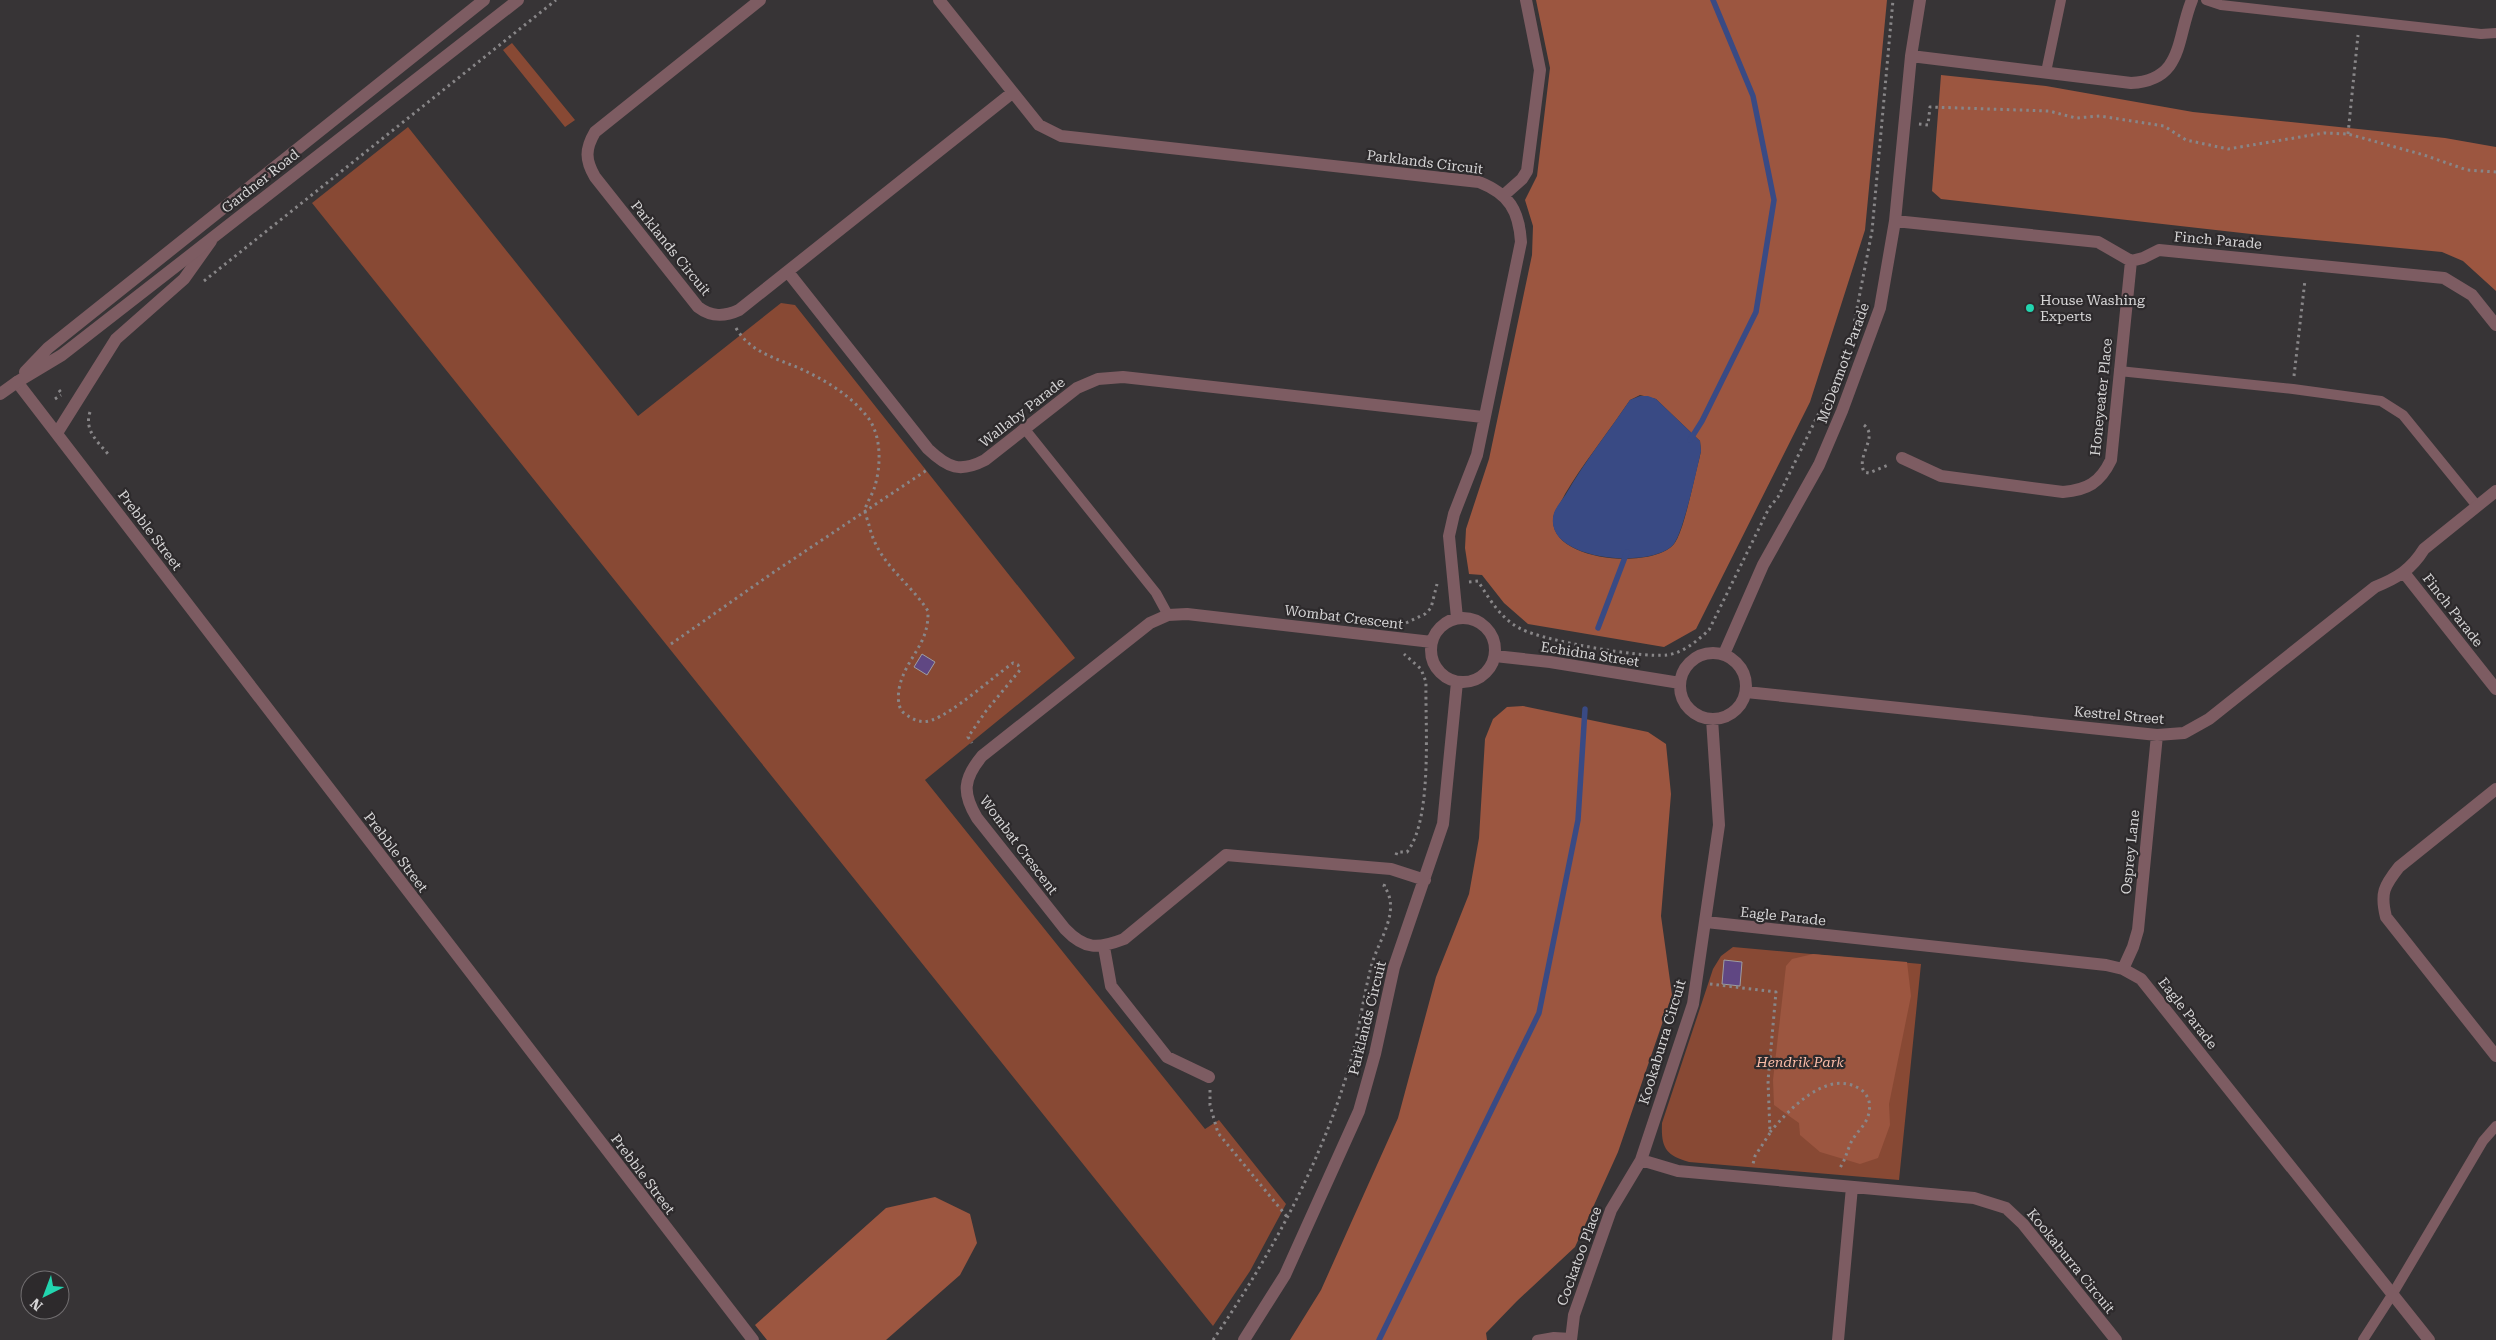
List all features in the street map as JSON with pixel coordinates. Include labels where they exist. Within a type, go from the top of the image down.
[{"type":"street","name":"Gardner Road","points":[[17,382],[48,348],[484,0]]},
{"type":"street","name":"Gardner Road","points":[[0,394],[56,360],[518,0]]},
{"type":"street","name":"Parklands Circuit","points":[[729,315],[715,315],[705,312],[698,307],[595,177],[588,166],[586,156],[588,144],[594,132],[760,0]]},
{"type":"street","name":"Parklands Circuit","points":[[939,0],[1039,125],[1061,136],[1479,182],[1504,195]]},
{"type":"street","points":[[1457,618],[1449,536],[1454,514],[1477,455],[1483,417],[1521,242],[1520,225],[1514,209],[1504,195],[1522,179],[1527,171],[1540,70],[1526,0]]},
{"type":"street","name":"McDermott Parade","points":[[1724,654],[1764,565],[1820,465],[1880,308],[1896,221],[1911,56],[1920,0]]},
{"type":"street","points":[[1911,56],[2130,83],[2148,82],[2160,76],[2172,64],[2178,54],[2185,18],[2192,0]]},
{"type":"street","points":[[729,315],[739,310],[788,272],[1012,93]]},
{"type":"street","points":[[1896,221],[2098,242],[2131,261]]},
{"type":"street","points":[[57,433],[116,339],[184,279],[216,235]]},
{"type":"street","name":"Finch Parade","points":[[2131,261],[2143,258],[2159,250],[2444,278],[2472,295],[2496,325]]},
{"type":"street","name":"Honeyeater Place","points":[[1902,458],[1941,476],[2063,492],[2080,491],[2094,484],[2105,474],[2111,460],[2131,261]]},
{"type":"street","points":[[788,272],[928,449],[939,460]]},
{"type":"street","name":"Wallaby Parade","points":[[939,460],[950,466],[973,466],[986,460],[1024,428],[1077,388],[1098,379],[1123,377],[1483,417]]},
{"type":"street","name":"Prebble Street","points":[[17,382],[753,1340]]},
{"type":"street","name":"Kestrel Street","points":[[1746,692],[2157,735],[2184,733],[2209,719],[2375,587],[2405,574],[2424,549],[2496,491]]},
{"type":"street","name":"Finch Parade","points":[[2405,574],[2496,689]]},
{"type":"street","name":"Wombat Crescent","points":[[1104,947],[1089,946],[1075,939],[977,818],[967,801],[966,782],[973,767],[982,756],[1150,623],[1168,615],[1187,614],[1432,642]]},
{"type":"street","points":[[1457,618],[1478,621],[1486,627],[1492,636],[1495,656],[1492,666],[1477,679],[1457,682],[1439,671],[1434,662],[1432,642],[1441,626],[1457,618]]},
{"type":"street","points":[[1707,653],[1724,654],[1733,659],[1744,674],[1746,692],[1743,701],[1730,715],[1712,719],[1695,714],[1688,708],[1681,692],[1680,683],[1686,667],[1692,661],[1707,653]]},
{"type":"street","name":"Echidna Street","points":[[1495,656],[1550,662],[1680,683]]},
{"type":"street","name":"Parklands Circuit","points":[[1244,1340],[1285,1275],[1359,1110],[1375,1054],[1394,967],[1443,824],[1457,682]]},
{"type":"street","name":"Kookaburra Circuit","points":[[1712,719],[1719,825],[1697,983],[1693,1004],[1641,1160],[1678,1171],[1974,1198],[2006,1208],[2023,1224],[2116,1340]]},
{"type":"street","name":"Osprey Lane","points":[[2122,969],[2133,947],[2138,930],[2157,735]]},
{"type":"street","points":[[2496,789],[2398,867],[2386,883],[2382,900],[2386,917],[2496,1056]]},
{"type":"street","points":[[1209,1077],[1167,1057],[1111,986],[1104,947],[1124,939],[1226,855],[1392,869],[1425,880]]},
{"type":"street","name":"Eagle Parade","points":[[1706,922],[2106,965],[2122,969],[2141,979],[2429,1340]]},
{"type":"street","name":"Cockatoo Place","points":[[1571,1339],[1574,1315],[1612,1210],[1641,1160]]},
{"type":"street","points":[[1838,1340],[1852,1187]]},
{"type":"lane","points":[[2046,72],[2061,0]]},
{"type":"lane","points":[[2206,0],[2221,4],[2360,21],[2482,34],[2496,33]]},
{"type":"lane","points":[[2119,372],[2293,389],[2381,401],[2403,414],[2477,506]]},
{"type":"lane","points":[[1024,428],[1156,593],[1168,615]]},
{"type":"lane","points":[[2363,1340],[2392,1295],[2483,1141],[2496,1126]]},
{"type":"lane","points":[[1537,1340],[1554,1337],[1571,1339]]},
{"type":"path","points":[[198,286],[556,0]]},
{"type":"path","points":[[1849,343],[1872,232],[1893,0]]},
{"type":"path","points":[[2348,134],[2360,21]]},
{"type":"path","points":[[1881,121],[1928,125],[1930,107],[2049,112],[2076,118],[2100,116],[2164,126],[2186,140],[2228,149],[2324,133],[2348,134],[2424,155],[2467,170],[2496,172]]},
{"type":"path","points":[[2293,389],[2307,264]]},
{"type":"path","points":[[729,315],[739,333],[761,352],[840,390],[858,405],[870,421],[877,438],[880,457],[876,484],[865,510],[877,549],[889,566],[928,611],[926,634],[901,681],[899,704],[902,711],[918,722],[931,721],[945,714],[1013,662],[1018,665],[1020,670],[986,710],[968,737],[982,756]]},
{"type":"path","points":[[1213,1340],[1254,1280],[1288,1218],[1333,1116],[1348,1073],[1372,965],[1392,909],[1391,896],[1384,886],[1392,869],[1396,852],[1407,852],[1415,842],[1426,778],[1426,682],[1421,669],[1404,656],[1407,622],[1417,619],[1431,608],[1436,584],[1478,582],[1504,617],[1520,628],[1544,638],[1642,655],[1667,655],[1680,651],[1697,641],[1709,630],[1769,508],[1783,488],[1836,377]]},
{"type":"path","points":[[59,390],[62,394]]},
{"type":"path","points":[[93,406],[88,419],[89,430],[108,454]]},
{"type":"path","points":[[1864,425],[1869,429],[1871,435],[1862,455],[1864,472],[1876,470],[1902,458]]},
{"type":"path","points":[[672,644],[939,460]]},
{"type":"path","points":[[1697,983],[1776,992],[1768,1081],[1770,1133]]},
{"type":"path","points":[[1209,1077],[1210,1105],[1218,1133],[1288,1218]]},
{"type":"path","points":[[1750,1177],[1755,1156],[1770,1133],[1790,1109],[1815,1091],[1836,1084],[1854,1086],[1864,1092],[1870,1104],[1867,1121],[1850,1144],[1846,1159],[1827,1185]]},
{"type":"green space","points":[[1536,0],[1887,0],[1865,230],[1810,402],[1696,629],[1664,647],[1528,624],[1504,603],[1482,575],[1469,574],[1465,548],[1466,529],[1489,459],[1532,255],[1533,226],[1525,200],[1537,176],[1550,68]],"holes":[[[1640,395],[1656,399],[1700,441],[1701,451],[1678,538],[1674,544],[1662,552],[1644,557],[1623,559],[1601,557],[1581,551],[1565,542],[1555,530],[1554,514],[1572,483],[1630,400]]]},
{"type":"green space","points":[[512,43],[575,120],[565,127],[503,50]]},
{"type":"green space","points":[[1941,75],[2046,86],[2193,112],[2445,138],[2496,147],[2496,291],[2463,261],[2442,252],[2251,234],[1941,199],[1932,191]]},
{"type":"green space","points":[[408,127],[638,416],[781,303],[795,305],[1075,658],[925,780],[1205,1129],[1219,1120],[1286,1204],[1250,1271],[1213,1326],[312,203]]},
{"type":"green space","points":[[1523,706],[1648,732],[1666,744],[1671,794],[1661,916],[1672,995],[1618,1152],[1575,1247],[1486,1333],[1487,1340],[1290,1340],[1321,1290],[1398,1118],[1436,977],[1469,894],[1479,838],[1485,739],[1493,719],[1507,707]]},
{"type":"green space","name":"Hendrik Park","points":[[1733,947],[1921,964],[1899,1180],[1689,1162],[1675,1156],[1666,1149],[1662,1138],[1662,1123],[1713,969],[1721,956]]},
{"type":"green space","points":[[1813,954],[1907,962],[1911,996],[1889,1104],[1890,1125],[1878,1158],[1860,1164],[1820,1152],[1800,1135],[1799,1123],[1774,1105],[1773,1080],[1786,966],[1792,959]]},
{"type":"green space","points":[[935,1197],[970,1214],[977,1243],[960,1275],[886,1340],[767,1340],[755,1325],[886,1208]]},
{"type":"water","points":[[1640,396],[1656,399],[1700,441],[1701,451],[1689,501],[1677,539],[1673,545],[1661,553],[1643,557],[1600,556],[1579,550],[1563,541],[1554,529],[1554,513],[1581,470],[1630,400]]},
{"type":"building","points":[[922,654],[935,662],[927,675],[914,667]]},
{"type":"building","points":[[1724,960],[1742,962],[1740,986],[1722,984]]},
{"type":"waterway","points":[[1690,440],[1702,421],[1756,312],[1774,200],[1753,96],[1713,0]]},
{"type":"waterway","points":[[1598,628],[1627,552]]},
{"type":"waterway","points":[[1379,1340],[1539,1013],[1578,820],[1585,709]]},
{"type":"place","name":"House Washing Experts","points":[[2030,308]]}]
